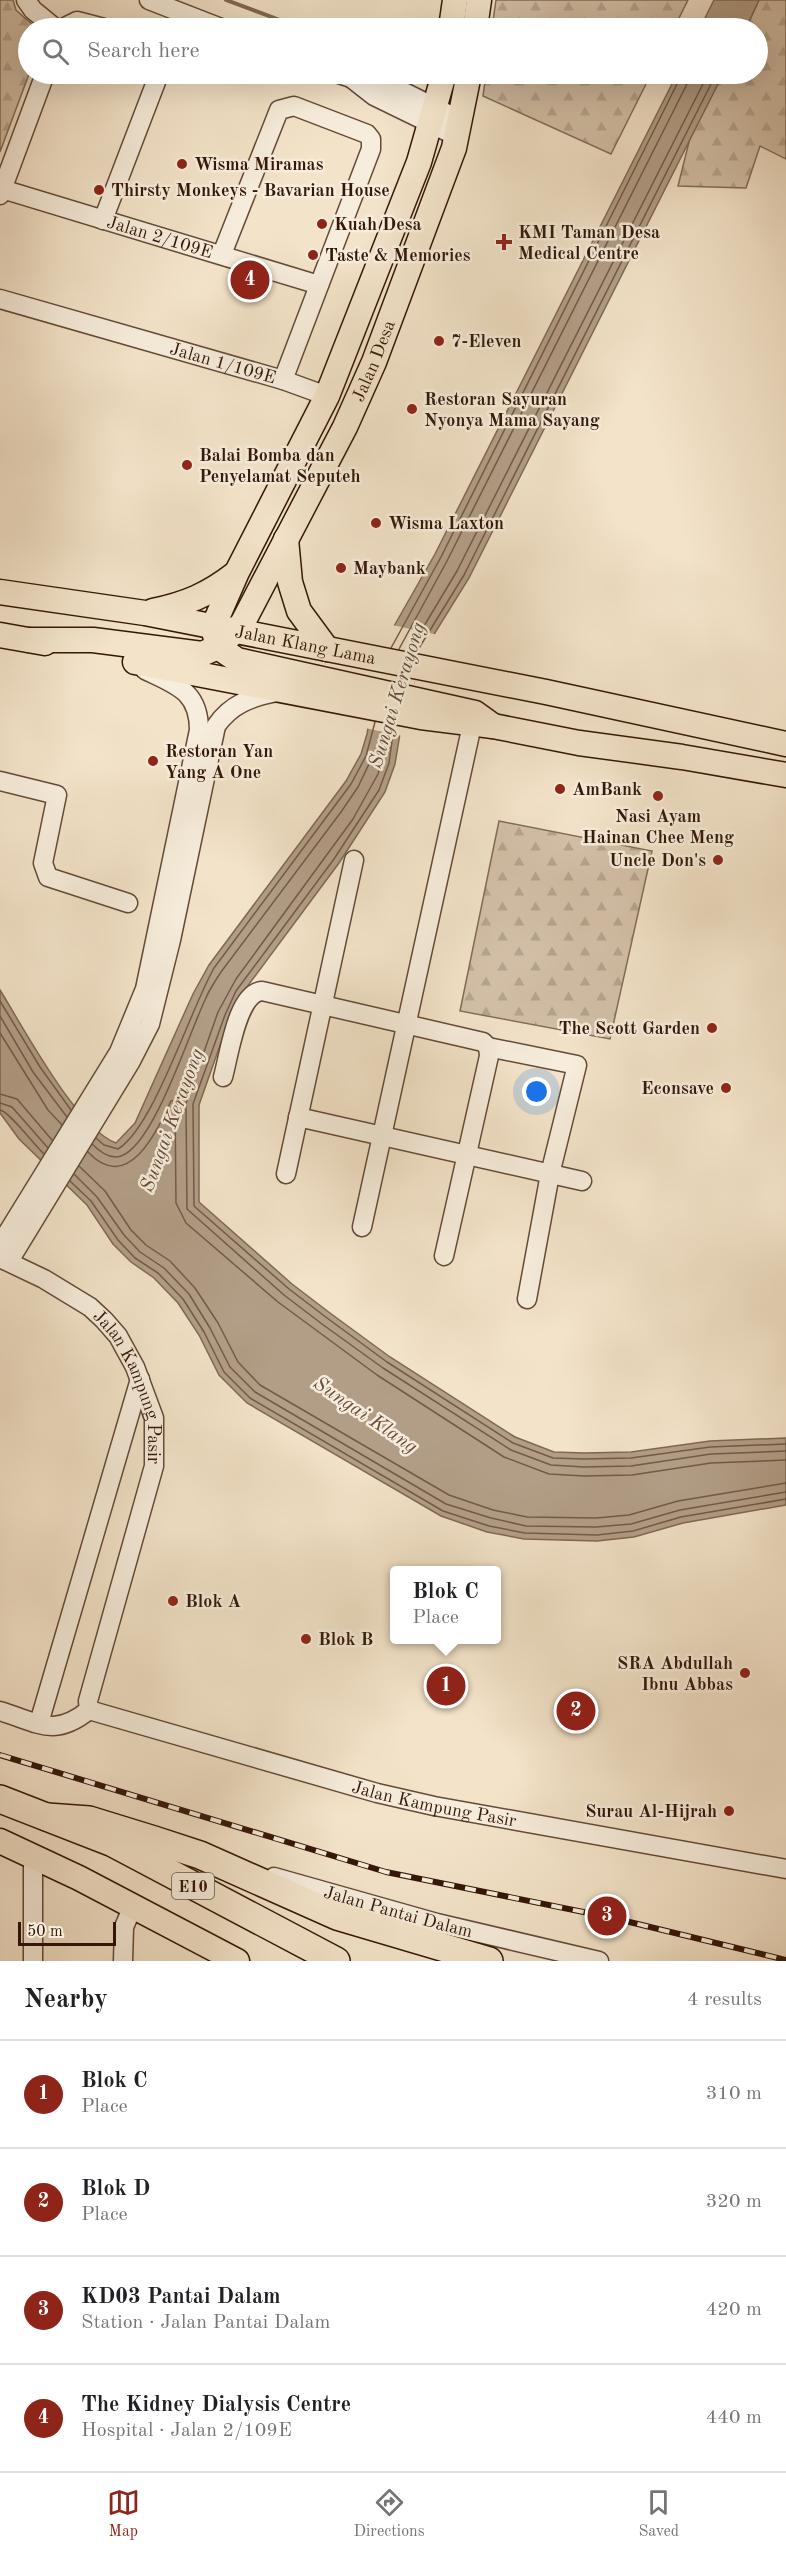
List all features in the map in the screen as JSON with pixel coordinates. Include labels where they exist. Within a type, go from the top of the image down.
[{"type":"highway","name":"E10","points":[[0,1799],[113,1844],[336,1961]]},
{"type":"highway","name":"E10","points":[[0,1817],[110,1862],[298,1961]]},
{"type":"highway","points":[[47,1817],[89,1820],[200,1855],[298,1900],[371,1928],[489,1961]]},
{"type":"main road","points":[[452,18],[455,0]]},
{"type":"main road","points":[[476,18],[479,0]]},
{"type":"main road","name":"Jalan Desa","points":[[223,635],[237,572],[327,396],[419,162],[442,84]]},
{"type":"main road","name":"Jalan Desa","points":[[223,635],[286,539],[345,427],[374,362],[458,128],[468,84]]},
{"type":"main road","points":[[286,539],[290,582],[299,611],[327,649]]},
{"type":"main road","points":[[145,613],[180,605],[213,592],[237,572]]},
{"type":"main road","name":"Jalan Klang Lama","points":[[0,592],[145,613],[223,635],[327,649],[786,744]]},
{"type":"main road","points":[[24,595],[50,612],[185,634],[193,640],[190,649],[185,653]]},
{"type":"main road","points":[[0,635],[281,691],[364,697]]},
{"type":"main road","points":[[30,640],[93,640],[202,654],[223,635],[237,660],[364,697],[423,709],[475,713],[482,726],[786,775]]},
{"type":"main road","points":[[0,1842],[33,1855],[237,1961]]},
{"type":"street","points":[[26,0],[43,18]]},
{"type":"street","points":[[154,1],[174,18]]},
{"type":"street","points":[[1,192],[41,84]]},
{"type":"street","points":[[103,220],[155,84]]},
{"type":"street","points":[[386,84],[458,128]]},
{"type":"street","name":"Jalan 1/109E","points":[[0,299],[283,380],[370,152],[370,139],[363,132],[294,106],[283,107],[274,120],[222,255]]},
{"type":"street","name":"Jalan 2/109E","points":[[1,192],[319,285]]},
{"type":"street","points":[[283,380],[327,396]]},
{"type":"street","points":[[125,660],[177,685],[192,698],[199,713],[199,730],[145,989],[125,1056]]},
{"type":"street","points":[[5,1260],[26,1218],[125,1056],[150,1024],[161,985],[216,726],[226,712],[250,697],[281,691]]},
{"type":"street","points":[[362,1227],[406,1024],[482,726]]},
{"type":"street","points":[[0,782],[57,795],[43,863],[48,877],[128,903]]},
{"type":"street","points":[[286,1174],[354,860]]},
{"type":"street","points":[[223,1077],[246,999],[255,992],[262,991],[479,1040],[488,1047],[577,1065],[550,1174],[527,1299]]},
{"type":"street","points":[[444,1256],[489,1056],[488,1047]]},
{"type":"street","points":[[298,1117],[582,1181]]},
{"type":"street","points":[[0,1245],[26,1218]]},
{"type":"street","name":"Jalan Kampung Pasir","points":[[5,1260],[90,1307],[118,1336],[140,1379],[154,1418],[154,1466],[88,1701],[89,1710],[434,1806],[786,1869]]},
{"type":"street","points":[[39,1723],[140,1379]]},
{"type":"street","points":[[0,1711],[39,1723],[65,1726],[89,1710]]},
{"type":"street","points":[[33,1855],[33,1961]]},
{"type":"street","name":"Jalan Pantai Dalam","points":[[200,1855],[437,1923],[599,1961]]},
{"type":"street","points":[[123,1961],[124,1927],[133,1906]]},
{"type":"green space","points":[[0,0],[13,0],[16,10],[25,18],[18,18],[18,84],[25,84],[0,152]]},
{"type":"green space","points":[[496,0],[688,0],[679,18],[493,18]]},
{"type":"green space","points":[[759,0],[786,0],[786,159],[760,146],[746,188],[678,186],[690,138],[718,84],[768,84],[768,18],[751,18]]},
{"type":"green space","points":[[485,84],[646,84],[611,154],[483,96]]},
{"type":"green space","points":[[499,821],[652,851],[610,1039],[460,1011]]},
{"type":"water","points":[[714,0],[759,0],[751,18],[705,18]]},
{"type":"water","points":[[672,84],[718,84],[469,578],[428,644],[404,709],[395,764],[385,792],[339,863],[241,995],[230,1017],[199,1105],[199,1202],[292,1284],[330,1313],[390,1357],[515,1437],[554,1452],[584,1453],[631,1452],[710,1441],[786,1438],[786,1505],[683,1523],[634,1537],[597,1541],[524,1539],[487,1532],[441,1516],[247,1403],[219,1375],[199,1335],[178,1303],[154,1278],[131,1262],[113,1244],[87,1205],[19,1139],[0,1113],[0,990],[68,1098],[101,1134],[116,1143],[135,1123],[193,994],[209,965],[346,781],[361,754],[373,699],[393,628],[435,554]]},
{"type":"pier","points":[[392,625],[439,635],[424,656],[414,684],[402,736],[365,728],[380,652]]},
{"type":"waterway","points":[[226,0],[274,18]]},
{"type":"railway","points":[[0,1755],[386,1872],[613,1918],[786,1960]]},
{"type":"place","name":"Wisma Miramas","points":[[182,164]]},
{"type":"place","name":"Thirsty Monkeys - Bavarian House","points":[[99,190]]},
{"type":"place","name":"Kuah Desa","points":[[322,224]]},
{"type":"place","name":"KMI Taman Desa Medical Centre","points":[[504,242]]},
{"type":"place","name":"Taste & Memories","points":[[313,255]]},
{"type":"place","name":"The Kidney Dialysis Centre","points":[[250,280]]},
{"type":"place","name":"7-Eleven","points":[[439,341]]},
{"type":"place","name":"Restoran Sayuran Nyonya Mama Sayang","points":[[412,409]]},
{"type":"place","name":"Balai Bomba dan Penyelamat Seputeh","points":[[187,465]]},
{"type":"place","name":"Wisma Laxton","points":[[376,523]]},
{"type":"place","name":"Maybank","points":[[341,568]]},
{"type":"place","name":"Restoran Yan Yang A One","points":[[153,761]]},
{"type":"place","name":"AmBank","points":[[560,789]]},
{"type":"place","name":"Nasi Ayam Hainan Chee Meng","points":[[658,796]]},
{"type":"place","name":"Uncle Don's","points":[[718,860]]},
{"type":"place","name":"The Scott Garden","points":[[712,1028]]},
{"type":"place","name":"Econsave","points":[[726,1088]]},
{"type":"place","name":"Blok A","points":[[173,1601]]},
{"type":"place","name":"Blok B","points":[[306,1639]]},
{"type":"place","name":"SRA Abdullah Ibnu Abbas","points":[[745,1673]]},
{"type":"place","name":"Blok C","points":[[446,1686]]},
{"type":"place","name":"Blok D","points":[[576,1711]]},
{"type":"place","name":"Surau Al-Hijrah","points":[[729,1811]]},
{"type":"place","name":"KD03 Pantai Dalam","points":[[607,1916]]},
{"type":"water label","name":"Sungai Kerayong","points":[[396,695]]},
{"type":"water label","name":"Sungai Kerayong","points":[[171,1120]]},
{"type":"water label","name":"Sungai Klang","points":[[366,1414]]}]
